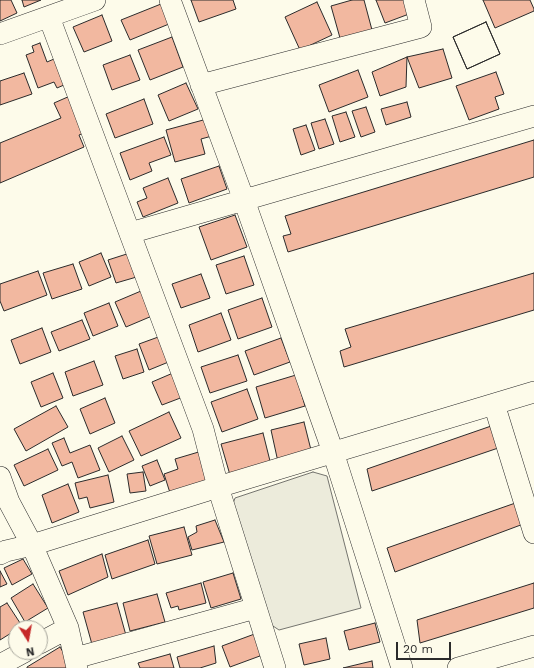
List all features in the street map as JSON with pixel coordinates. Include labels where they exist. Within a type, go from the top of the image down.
[{"type":"street","points":[[0,34],[96,0]]},
{"type":"street","points":[[170,0],[244,200],[333,452],[402,668]]},
{"type":"street","points":[[201,85],[421,27],[414,0]]},
{"type":"street","points":[[49,16],[203,429],[218,487],[275,668]]},
{"type":"street","points":[[130,233],[534,116]]},
{"type":"street","points":[[0,554],[534,392]]},
{"type":"street","points":[[494,404],[534,533]]},
{"type":"street","points":[[0,476],[9,502],[32,545],[68,628],[76,663],[256,608]]},
{"type":"street","points":[[48,639],[68,628]]},
{"type":"street","points":[[458,668],[534,646]]},
{"type":"street","points":[[0,665],[9,660]]},
{"type":"shaded area","points":[[313,472],[327,476],[361,608],[279,630],[264,620],[232,507],[235,498]]},
{"type":"building","points":[[0,0],[11,0],[17,13],[0,21]]},
{"type":"building","points":[[22,0],[41,0],[24,7]]},
{"type":"building","points":[[191,0],[233,0],[236,9],[199,22]]},
{"type":"building","points":[[352,0],[364,0],[372,30],[340,38],[331,6]]},
{"type":"building","points":[[376,0],[410,0],[417,11],[385,23]]},
{"type":"building","points":[[483,0],[530,0],[534,11],[495,28]]},
{"type":"building","points":[[317,2],[332,35],[300,50],[285,17]]},
{"type":"building","points":[[161,4],[169,24],[130,40],[121,20]]},
{"type":"building","points":[[102,15],[112,41],[84,52],[73,27]]},
{"type":"building","points":[[486,22],[500,54],[467,69],[453,37]]},
{"type":"building","points":[[486,22],[500,54],[467,69],[453,37]]},
{"type":"building","points":[[172,37],[183,67],[150,80],[138,50]]},
{"type":"building","points":[[40,43],[47,62],[61,56],[71,82],[57,88],[54,82],[38,88],[26,55],[34,52],[32,46]]},
{"type":"building","points":[[443,49],[452,78],[419,88],[407,57]]},
{"type":"building","points":[[130,55],[140,80],[112,90],[103,65]]},
{"type":"building","points":[[407,57],[406,87],[380,96],[372,72]]},
{"type":"building","points":[[358,70],[368,97],[329,112],[319,85]]},
{"type":"building","points":[[496,72],[504,94],[495,97],[499,109],[469,120],[456,86]]},
{"type":"building","points":[[24,73],[32,94],[0,105],[0,81]]},
{"type":"building","points":[[186,83],[198,109],[169,121],[158,95]]},
{"type":"building","points":[[70,96],[86,132],[79,135],[84,147],[0,183],[0,143],[61,118],[54,103]]},
{"type":"building","points":[[144,99],[153,124],[115,138],[106,114]]},
{"type":"building","points":[[407,102],[411,117],[386,125],[381,109]]},
{"type":"building","points":[[366,107],[375,132],[361,137],[352,111]]},
{"type":"building","points":[[346,112],[355,137],[340,142],[332,116]]},
{"type":"building","points":[[207,119],[212,136],[201,139],[205,154],[175,162],[166,130]]},
{"type":"building","points":[[325,119],[334,144],[319,149],[311,123]]},
{"type":"building","points":[[306,125],[315,150],[301,155],[293,129]]},
{"type":"building","points":[[164,137],[171,155],[149,163],[152,171],[130,180],[120,153]]},
{"type":"building","points":[[534,140],[534,177],[288,252],[283,236],[291,234],[285,216]]},
{"type":"building","points":[[219,166],[227,189],[189,203],[181,179]]},
{"type":"building","points":[[168,178],[178,203],[143,217],[137,202],[147,198],[143,188]]},
{"type":"building","points":[[235,215],[247,247],[211,260],[199,227]]},
{"type":"building","points":[[133,252],[140,276],[116,283],[108,260]]},
{"type":"building","points":[[101,253],[111,277],[89,286],[79,262]]},
{"type":"building","points":[[244,256],[254,285],[226,294],[216,265]]},
{"type":"building","points":[[73,264],[82,289],[52,299],[43,273]]},
{"type":"building","points":[[38,271],[47,295],[4,311],[0,301],[0,284]]},
{"type":"building","points":[[534,273],[534,310],[344,367],[340,351],[351,347],[345,329]]},
{"type":"building","points":[[201,274],[210,298],[181,308],[172,284]]},
{"type":"building","points":[[141,291],[152,316],[126,327],[115,302]]},
{"type":"building","points":[[262,298],[272,327],[238,339],[228,310]]},
{"type":"building","points":[[109,303],[118,326],[93,336],[84,313]]},
{"type":"building","points":[[221,313],[231,340],[198,352],[189,325]]},
{"type":"building","points":[[82,320],[90,339],[59,351],[51,332]]},
{"type":"building","points":[[42,328],[51,352],[20,364],[11,340]]},
{"type":"building","points":[[161,336],[171,361],[149,370],[139,344]]},
{"type":"building","points":[[281,338],[290,362],[254,375],[245,351]]},
{"type":"building","points":[[137,349],[144,372],[123,379],[115,356]]},
{"type":"building","points":[[238,355],[247,381],[210,393],[201,367]]},
{"type":"building","points":[[94,361],[103,385],[73,396],[65,372]]},
{"type":"building","points":[[53,373],[63,398],[41,407],[31,382]]},
{"type":"building","points":[[173,373],[183,397],[162,405],[152,382]]},
{"type":"building","points":[[296,375],[305,406],[265,418],[256,387]]},
{"type":"building","points":[[247,389],[258,419],[222,432],[211,402]]},
{"type":"building","points":[[105,398],[115,423],[90,434],[80,409]]},
{"type":"building","points":[[56,406],[68,427],[26,451],[14,429]]},
{"type":"building","points":[[169,412],[181,438],[141,456],[129,431]]},
{"type":"building","points":[[304,422],[312,454],[278,462],[271,430]]},
{"type":"building","points":[[497,424],[507,445],[372,491],[367,469]]},
{"type":"building","points":[[263,433],[271,465],[230,475],[221,444]]},
{"type":"building","points":[[122,436],[134,460],[109,472],[98,448]]},
{"type":"building","points":[[64,438],[70,453],[90,445],[100,470],[78,478],[72,462],[62,466],[52,443]]},
{"type":"building","points":[[48,449],[58,470],[24,486],[14,465]]},
{"type":"building","points":[[202,451],[212,483],[171,496],[164,474],[178,469],[175,459]]},
{"type":"building","points":[[157,460],[165,480],[150,486],[142,466]]},
{"type":"building","points":[[143,472],[146,491],[130,493],[127,474]]},
{"type":"building","points":[[108,475],[114,502],[90,508],[87,497],[79,499],[75,483]]},
{"type":"building","points":[[68,484],[79,512],[52,523],[42,495]]},
{"type":"building","points":[[524,500],[526,523],[395,572],[387,548]]},
{"type":"building","points":[[215,520],[224,542],[192,550],[188,537],[197,532],[196,526]]},
{"type":"building","points":[[184,527],[192,555],[157,564],[149,536]]},
{"type":"building","points":[[148,540],[155,564],[112,579],[105,555]]},
{"type":"building","points":[[102,554],[108,577],[68,595],[59,571]]},
{"type":"building","points":[[23,559],[32,574],[12,585],[4,568]]},
{"type":"building","points":[[0,571],[7,584],[0,587]]},
{"type":"building","points":[[233,573],[241,599],[211,608],[203,582]]},
{"type":"building","points":[[201,583],[206,603],[179,610],[178,606],[171,608],[166,593]]},
{"type":"building","points":[[534,583],[534,608],[420,643],[417,620]]},
{"type":"building","points":[[33,584],[48,608],[28,620],[24,620],[11,598]]},
{"type":"building","points":[[157,594],[165,622],[130,631],[123,603]]},
{"type":"building","points":[[7,603],[18,620],[8,620],[8,635],[0,640],[0,607]]},
{"type":"building","points":[[117,603],[127,639],[93,648],[83,612]]},
{"type":"building","points":[[375,623],[380,642],[349,650],[344,631]]},
{"type":"building","points":[[260,632],[268,653],[230,667],[222,646]]},
{"type":"building","points":[[326,638],[330,659],[304,665],[299,644]]},
{"type":"building","points":[[214,646],[216,663],[200,668],[180,668],[177,657]]},
{"type":"building","points":[[60,647],[73,668],[27,668],[39,660],[48,660],[48,654]]},
{"type":"building","points":[[170,654],[174,668],[140,668],[138,663]]},
{"type":"building","points":[[372,661],[373,668],[343,668]]}]
